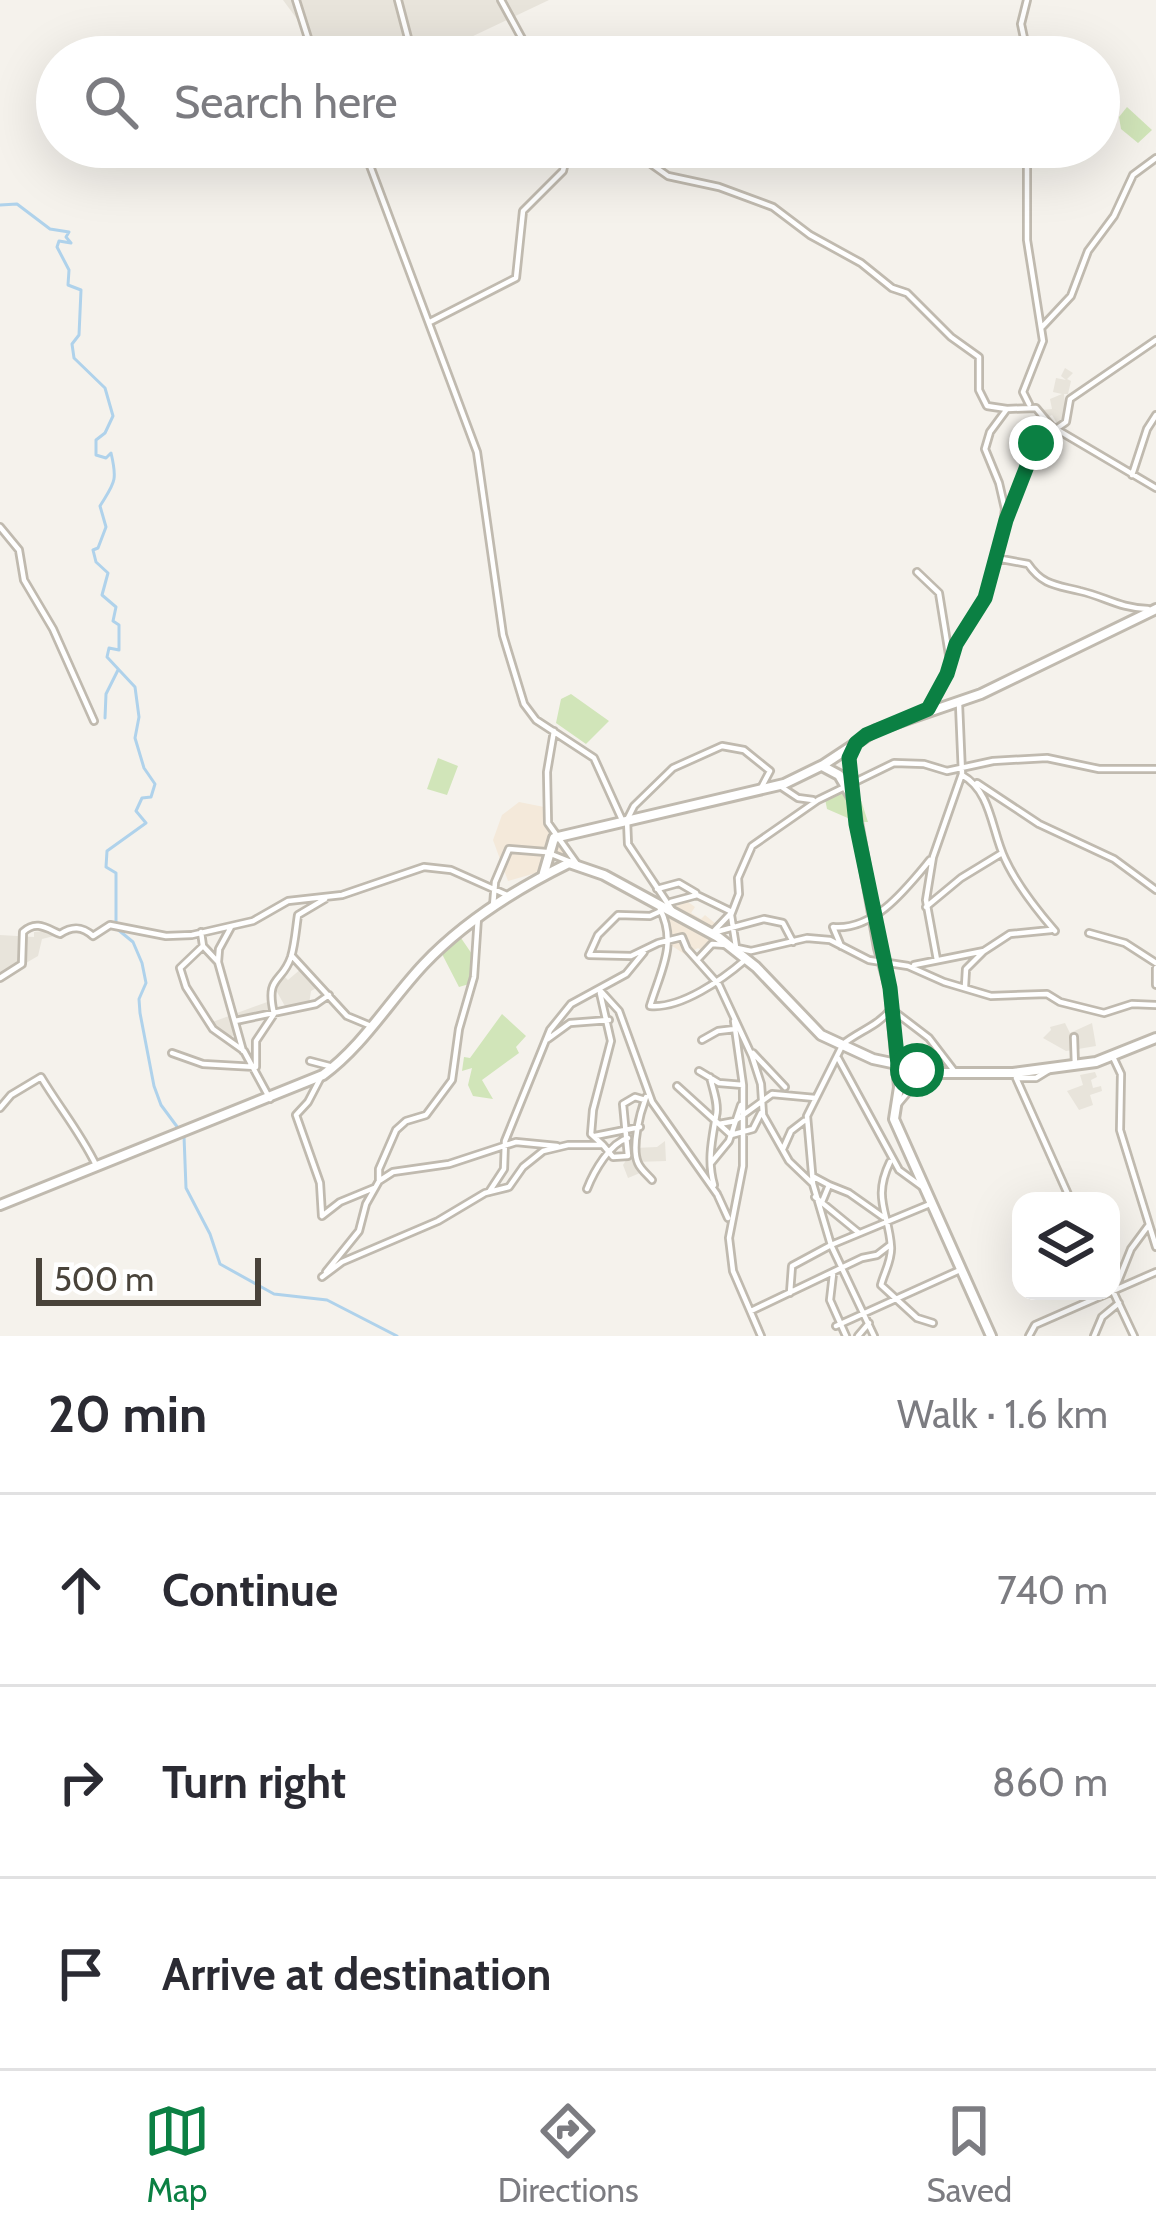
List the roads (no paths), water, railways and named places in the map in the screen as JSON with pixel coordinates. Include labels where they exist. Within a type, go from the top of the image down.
[{"type":"street","points":[[296,0],[307,36]]},
{"type":"street","points":[[398,0],[407,36]]},
{"type":"street","points":[[502,0],[521,36]]},
{"type":"street","points":[[1024,36],[1021,24],[1027,0]]},
{"type":"street","points":[[1042,327],[1071,296],[1088,251],[1114,216],[1133,175],[1156,158]]},
{"type":"street","points":[[371,168],[477,452],[503,635],[522,700],[529,715],[595,758],[625,821],[627,842],[675,915]]},
{"type":"street","points":[[430,322],[516,278],[523,211],[564,168]]},
{"type":"street","points":[[657,168],[668,176],[719,187],[773,207],[816,239],[861,263],[892,288],[908,293],[951,338],[979,357],[979,390],[987,406],[1030,406]]},
{"type":"street","points":[[1027,168],[1028,241],[1042,327],[1038,359],[1023,392],[1030,406],[1056,428],[1156,488]]},
{"type":"street","points":[[923,714],[950,667],[956,644],[981,605],[1006,520],[1036,443],[1068,419],[1070,399],[1156,340]]},
{"type":"street","points":[[1006,520],[999,483],[985,449],[990,431],[1007,409]]},
{"type":"street","points":[[1132,476],[1156,415]]},
{"type":"street","points":[[0,526],[19,550],[24,580],[94,721]]},
{"type":"street","points":[[997,558],[1028,564],[1054,587],[1080,591],[1124,609],[1155,609]]},
{"type":"street","points":[[917,572],[939,593],[950,667]]},
{"type":"street","points":[[543,875],[550,841],[559,836],[778,786],[876,730],[959,703],[1049,664],[1155,609]]},
{"type":"street","points":[[937,960],[926,907],[933,857],[962,771],[959,703]]},
{"type":"street","points":[[554,731],[548,763],[548,823],[574,863]]},
{"type":"street","points":[[856,743],[849,758],[850,787],[890,988],[898,1065],[894,1120],[986,1334]]},
{"type":"street","points":[[625,821],[673,768],[722,746],[744,750],[770,771],[759,791]]},
{"type":"street","points":[[734,947],[732,912],[752,846],[818,800],[898,762],[962,771],[1047,758],[1090,768],[1156,769]]},
{"type":"street","points":[[818,767],[833,769],[850,787]]},
{"type":"street","points":[[962,771],[1039,824],[1114,859],[1156,890]]},
{"type":"street","points":[[965,988],[967,969],[1010,934],[1055,931],[1002,853],[977,783]]},
{"type":"street","points":[[778,786],[798,799],[818,800]]},
{"type":"street","points":[[493,906],[494,887],[508,849],[550,853],[734,947],[840,1053],[899,1170],[921,1186]]},
{"type":"street","points":[[926,907],[1002,853]]},
{"type":"street","points":[[841,946],[833,927],[851,928],[874,916],[933,857]]},
{"type":"street","points":[[0,1204],[323,1075],[420,968],[478,916],[543,875],[574,863]]},
{"type":"street","points":[[0,978],[22,964],[23,932],[30,927],[48,926],[60,934],[78,928],[93,936],[110,925],[170,936],[201,932],[262,917],[288,901],[325,898],[424,867],[451,870],[509,897]]},
{"type":"street","points":[[657,890],[680,884],[732,912]]},
{"type":"street","points":[[670,904],[698,895]]},
{"type":"street","points":[[256,1067],[256,1041],[274,1014],[274,980],[292,956],[299,914],[325,898]]},
{"type":"street","points":[[659,908],[670,939],[650,1006],[663,1006],[716,980],[746,958]]},
{"type":"street","points":[[659,908],[650,916],[619,915],[598,935],[589,956],[624,957],[682,938],[687,950],[716,980],[749,1049],[762,1104],[791,1164],[811,1180],[849,1193],[884,1220]]},
{"type":"street","points":[[712,933],[732,912]]},
{"type":"street","points":[[478,916],[474,977],[458,1031],[452,1080],[426,1115],[396,1130],[365,1204],[359,1231],[322,1277],[342,1262],[509,1186],[529,1162],[559,1146]]},
{"type":"street","points":[[712,933],[770,919],[783,923],[793,942]]},
{"type":"street","points":[[231,927],[218,951],[218,962],[244,1051]]},
{"type":"street","points":[[201,932],[203,946],[218,962]]},
{"type":"street","points":[[1089,933],[1125,943],[1156,966],[1156,985]]},
{"type":"street","points":[[698,959],[712,944],[751,952],[812,938],[996,997],[1046,994],[1104,1013],[1129,1005],[1156,1005]]},
{"type":"street","points":[[203,946],[180,968],[186,987],[215,1032],[244,1051],[270,1099]]},
{"type":"street","points":[[490,1192],[505,1169],[506,1144],[550,1030],[571,1004],[626,974],[646,950]]},
{"type":"street","points":[[908,966],[984,951]]},
{"type":"street","points":[[292,956],[347,1016],[371,1026]]},
{"type":"street","points":[[598,988],[611,1041],[591,1134],[613,1157],[628,1156],[624,1102],[646,1096]]},
{"type":"street","points":[[598,988],[619,1011],[646,1096],[717,1194]]},
{"type":"street","points":[[235,1021],[319,1003],[328,995]]},
{"type":"street","points":[[783,1149],[807,1116],[840,1053],[891,1010]]},
{"type":"street","points":[[891,1010],[929,1038],[956,1074]]},
{"type":"street","points":[[731,1013],[741,1071],[743,1134],[743,1168],[730,1223],[733,1269],[761,1336]]},
{"type":"street","points":[[546,1041],[570,1023],[609,1020]]},
{"type":"street","points":[[702,1040],[735,1029]]},
{"type":"street","points":[[1074,1037],[1075,1066]]},
{"type":"street","points":[[840,1053],[926,1071],[1011,1075],[1113,1057],[1156,1038]]},
{"type":"street","points":[[749,1049],[785,1087]]},
{"type":"street","points":[[172,1053],[203,1064],[256,1067]]},
{"type":"street","points":[[1113,1057],[1120,1074],[1120,1130],[1156,1246]]},
{"type":"street","points":[[310,1060],[334,1067]]},
{"type":"street","points":[[699,1071],[742,1085]]},
{"type":"street","points":[[732,1083],[741,1071]]},
{"type":"street","points":[[898,1104],[926,1071]]},
{"type":"street","points":[[323,1075],[296,1114],[320,1183],[322,1216],[402,1168],[448,1164],[506,1144],[606,1148],[628,1138]]},
{"type":"street","points":[[1011,1075],[1067,1192]]},
{"type":"street","points":[[0,1108],[11,1095],[41,1077],[55,1103],[68,1112],[96,1165]]},
{"type":"street","points":[[710,1077],[718,1114],[710,1141],[710,1166],[730,1223]]},
{"type":"street","points":[[677,1086],[731,1136]]},
{"type":"street","points":[[717,1123],[735,1121],[783,1092],[815,1098]]},
{"type":"street","points":[[646,1096],[638,1165],[652,1180]]},
{"type":"street","points":[[703,1176],[731,1136],[742,1103]]},
{"type":"street","points":[[731,1136],[758,1123],[762,1104]]},
{"type":"street","points":[[807,1116],[815,1197],[831,1245],[874,1336]]},
{"type":"street","points":[[595,1136],[640,1127]]},
{"type":"street","points":[[586,1189],[606,1148]]},
{"type":"street","points":[[890,1162],[882,1183],[890,1244],[881,1285],[917,1318],[933,1323]]},
{"type":"street","points":[[821,1206],[829,1185]]},
{"type":"street","points":[[790,1293],[794,1264],[884,1220],[930,1204]]},
{"type":"street","points":[[821,1206],[859,1233]]},
{"type":"street","points":[[1120,1272],[1148,1226]]},
{"type":"street","points":[[751,1311],[877,1255],[890,1244]]},
{"type":"street","points":[[838,1325],[960,1270]]},
{"type":"street","points":[[1120,1286],[1156,1272]]},
{"type":"street","points":[[832,1274],[830,1300],[846,1336]]},
{"type":"street","points":[[1029,1336],[1035,1325],[1088,1300]]},
{"type":"street","points":[[1118,1300],[1134,1336]]},
{"type":"street","points":[[1094,1336],[1102,1317],[1119,1303]]},
{"type":"street","points":[[858,1336],[869,1323]]},
{"type":"waterway","points":[[0,205],[17,204],[50,229],[69,232],[66,237],[71,243],[59,241],[57,247],[69,270],[68,285],[81,290],[74,358],[105,388],[113,416],[96,440],[96,455],[106,458],[111,453],[114,476],[100,506],[106,527],[93,550],[96,562],[108,573],[102,595],[116,607],[113,621],[119,625],[119,650],[109,648],[107,657],[135,687],[139,717],[135,738],[144,768],[155,784],[151,797],[142,798],[136,811],[146,823],[107,851],[106,867],[116,873],[116,928],[133,942],[142,963],[146,983],[139,999],[140,1013],[154,1086],[161,1105],[184,1136],[186,1188],[220,1264],[274,1294],[327,1300],[397,1336]]},
{"type":"waterway","points":[[105,718],[106,694],[118,670]]}]
